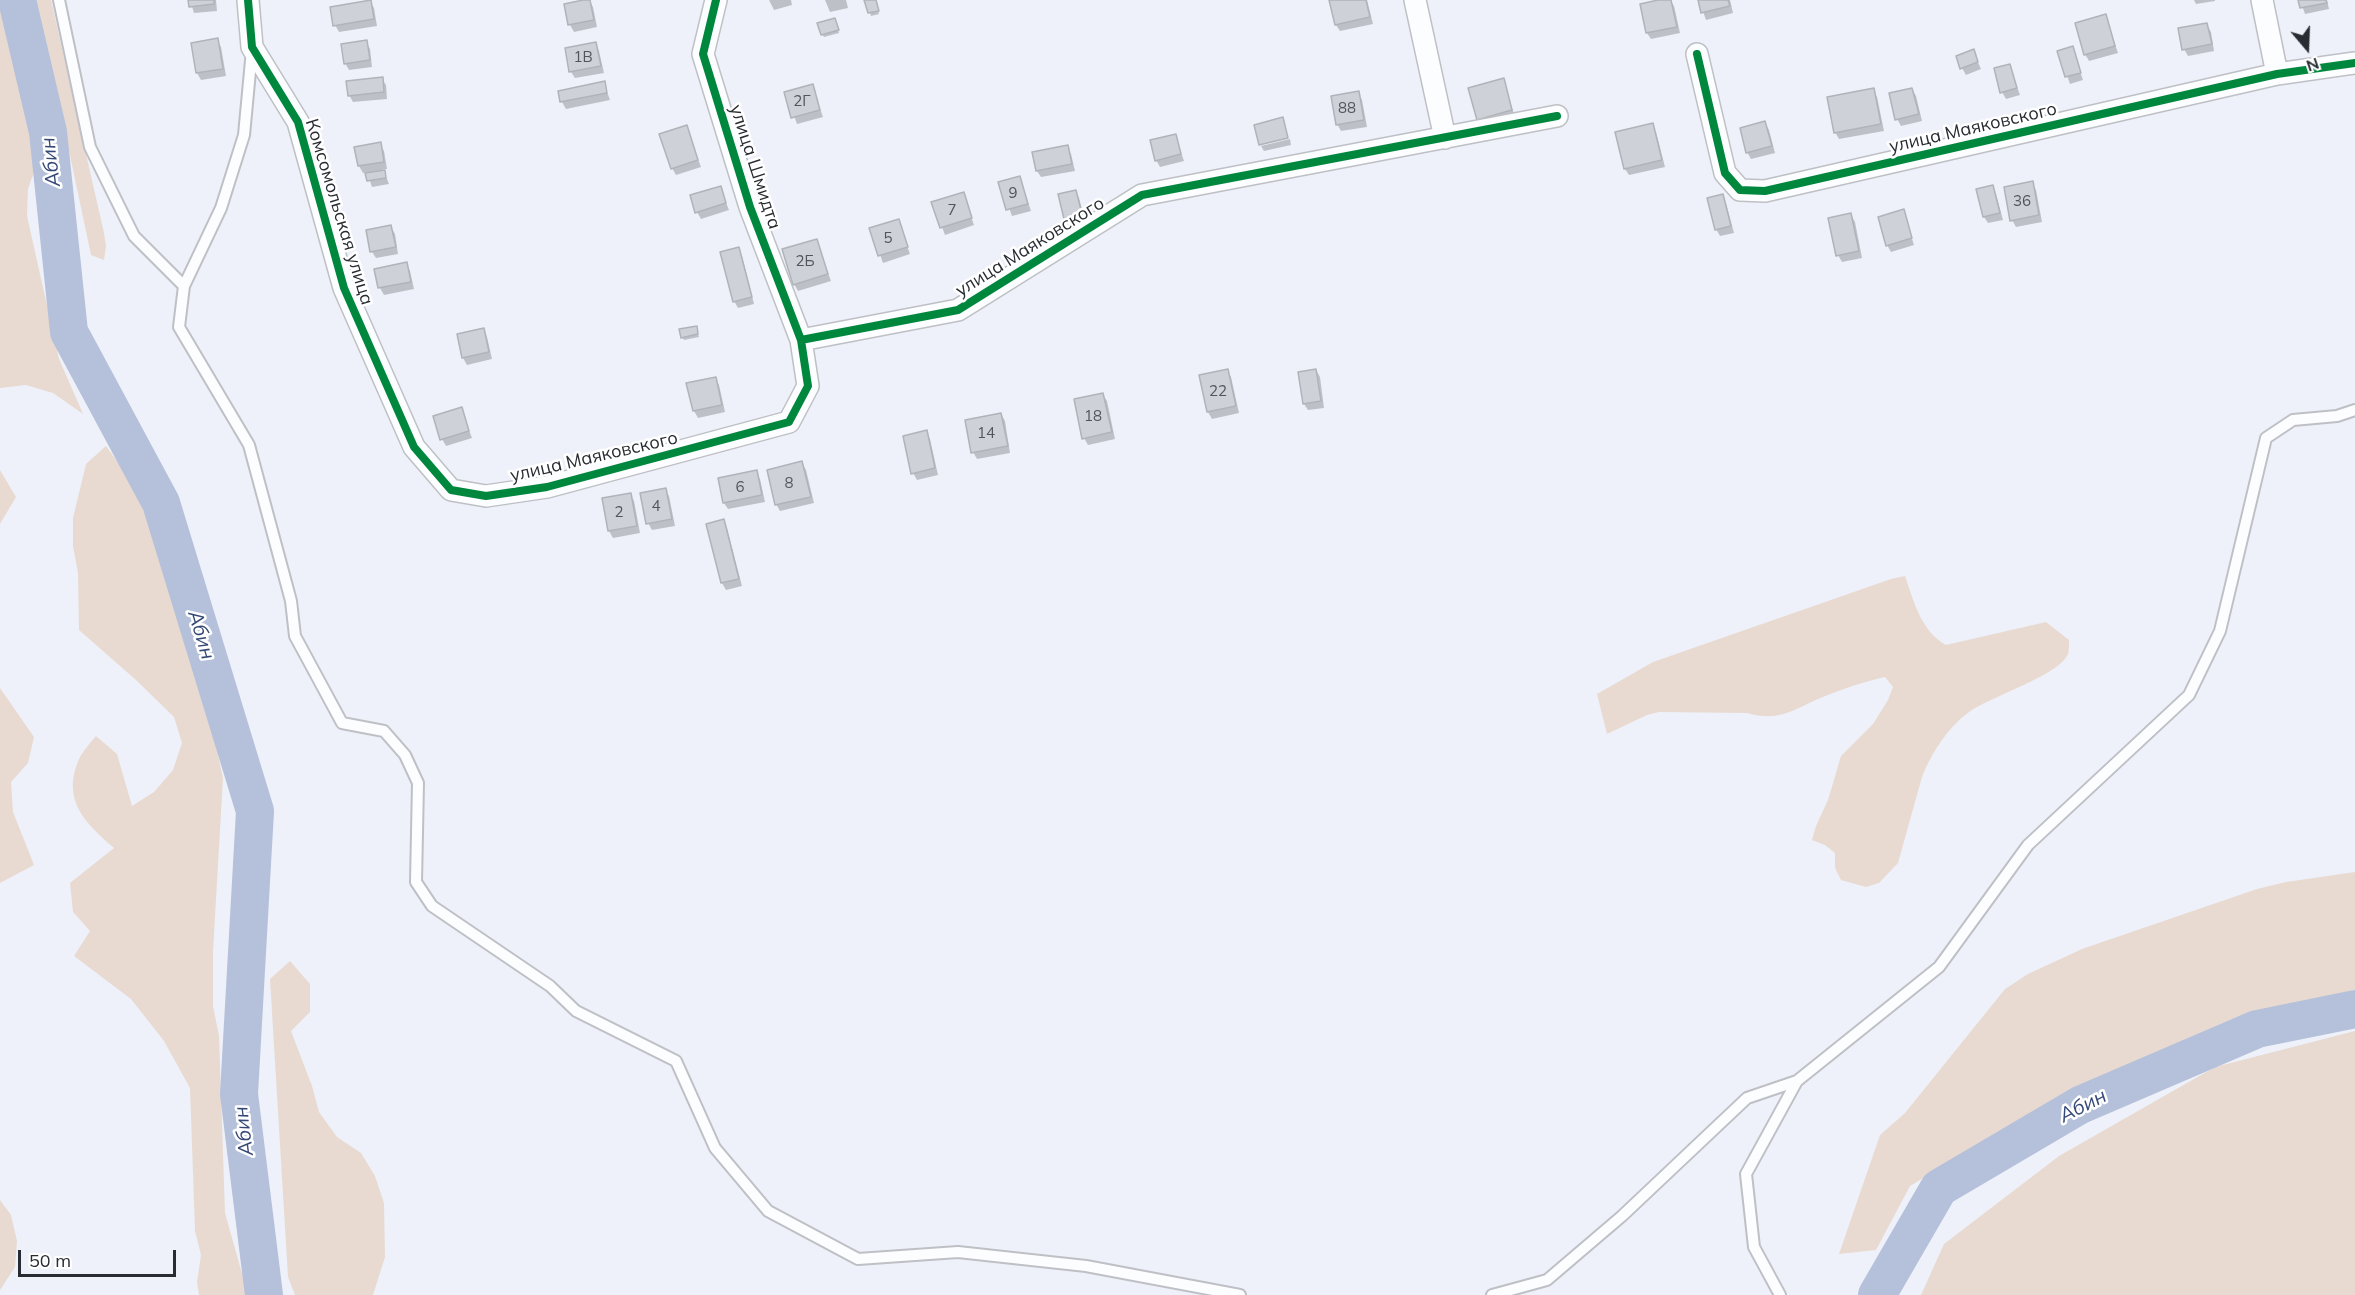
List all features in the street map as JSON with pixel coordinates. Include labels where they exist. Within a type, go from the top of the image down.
[{"type":"street","name":"Комсомольская улица","points":[[248,0],[252,47],[298,122],[344,288],[414,447],[451,490]]},
{"type":"street","name":"улица Шмидта","points":[[716,0],[703,54],[750,207],[801,340]]},
{"type":"street","points":[[1415,0],[1445,138]]},
{"type":"street","points":[[2262,0],[2277,74]]},
{"type":"street","name":"улица Маяковского","points":[[1697,54],[1725,173],[1740,190],[1765,191],[2277,74],[2355,63]]},
{"type":"street","name":"улица Маяковского","points":[[451,490],[486,496],[547,487],[789,422],[808,386],[801,340],[958,310],[1142,195],[1557,116]]},
{"type":"lane","points":[[59,0],[90,147],[134,236],[184,286]]},
{"type":"lane","points":[[252,47],[244,135],[221,208],[184,286],[179,327],[249,446],[291,601],[295,636],[342,723],[384,731],[405,755],[418,783],[416,882],[432,906],[550,986],[576,1011],[676,1061],[715,1148],[768,1211],[858,1260],[958,1252],[1086,1266],[1240,1295]]},
{"type":"lane","points":[[1492,1295],[1547,1280],[1623,1216],[1748,1098],[1797,1081],[1939,967],[2028,845],[2189,695],[2220,631],[2266,438],[2293,420],[2337,416],[2355,410]]},
{"type":"lane","points":[[1780,1295],[1754,1246],[1746,1174],[1797,1081]]},
{"type":"shaded area","points":[[0,0],[3,0],[38,161],[28,189],[27,216],[59,359],[83,414],[53,393],[26,385],[0,388]]},
{"type":"shaded area","points":[[34,0],[51,0],[104,233],[106,246],[104,260],[91,255],[46,42]]},
{"type":"shaded area","points":[[106,446],[122,468],[163,549],[204,690],[223,778],[213,951],[213,1006],[219,1036],[225,1213],[248,1295],[199,1295],[197,1282],[201,1255],[195,1231],[190,1088],[164,1041],[131,999],[74,956],[90,931],[73,912],[70,883],[114,848],[85,820],[79,810],[73,787],[79,759],[96,736],[117,754],[132,806],[154,792],[173,770],[182,743],[174,717],[79,630],[78,573],[73,546],[73,518],[86,464]]},
{"type":"shaded area","points":[[0,470],[16,497],[0,524]]},
{"type":"shaded area","points":[[1905,576],[1924,624],[1937,639],[1946,645],[2046,622],[2069,640],[2069,649],[2062,662],[2051,670],[1968,713],[1947,733],[1935,750],[1922,777],[1898,863],[1879,883],[1866,887],[1841,880],[1835,868],[1835,853],[1825,845],[1812,840],[1828,800],[1841,756],[1873,724],[1888,700],[1893,687],[1885,677],[1843,689],[1776,716],[1747,713],[1659,712],[1647,715],[1607,734],[1597,694],[1653,662]]},
{"type":"shaded area","points":[[0,688],[34,737],[28,763],[11,782],[13,812],[34,865],[0,883]]},
{"type":"shaded area","points":[[2355,872],[2355,990],[2237,1017],[2070,1090],[1910,1186],[1876,1250],[1839,1254],[1880,1135],[1905,1113],[2005,989],[2028,974],[2082,949],[2257,889],[2286,882]]},
{"type":"shaded area","points":[[290,961],[310,984],[310,1012],[291,1031],[312,1086],[319,1112],[337,1137],[361,1153],[375,1176],[384,1203],[385,1257],[373,1295],[295,1295],[288,1277],[270,979]]},
{"type":"shaded area","points":[[2355,1031],[2355,1295],[1921,1295],[1944,1244],[2059,1156],[2215,1067]]},
{"type":"shaded area","points":[[0,1200],[11,1215],[17,1241],[15,1267],[0,1290]]},
{"type":"building","points":[[188,0],[214,0],[214,4],[189,7]]},
{"type":"building","points":[[371,0],[374,19],[333,26],[330,7]]},
{"type":"building","points":[[590,0],[594,20],[568,25],[564,4]]},
{"type":"building","points":[[864,0],[876,0],[879,11],[868,13]]},
{"type":"building","points":[[1329,0],[1366,0],[1370,17],[1335,25]]},
{"type":"building","points":[[1671,0],[1677,27],[1646,33],[1640,4]]},
{"type":"building","points":[[1698,0],[1728,0],[1730,6],[1701,13]]},
{"type":"building","points":[[2298,0],[2326,0],[2327,3],[2300,8]]},
{"type":"building","points":[[2106,14],[2115,46],[2084,55],[2075,23]]},
{"type":"building","points":[[835,18],[839,30],[821,35],[817,23]]},
{"type":"building","points":[[2207,23],[2212,44],[2182,50],[2178,28]]},
{"type":"building","points":[[218,38],[223,69],[196,73],[191,43]]},
{"type":"building","points":[[367,40],[370,60],[344,64],[341,44]]},
{"type":"building","points":[[596,42],[601,66],[569,72],[565,48]]},
{"type":"building","points":[[2073,46],[2081,73],[2065,77],[2057,51]]},
{"type":"building","points":[[1974,49],[1978,62],[1960,69],[1956,56]]},
{"type":"building","points":[[2010,64],[2017,88],[2000,93],[1994,68]]},
{"type":"building","points":[[383,77],[384,92],[348,96],[346,81]]},
{"type":"building","points":[[1504,78],[1512,110],[1477,120],[1468,88]]},
{"type":"building","points":[[605,81],[607,93],[560,102],[558,91]]},
{"type":"building","points":[[813,84],[820,110],[791,118],[784,92]]},
{"type":"building","points":[[1874,88],[1881,124],[1834,133],[1827,97]]},
{"type":"building","points":[[1912,88],[1919,114],[1895,120],[1889,93]]},
{"type":"building","points":[[1359,91],[1364,120],[1336,125],[1331,96]]},
{"type":"building","points":[[1283,117],[1288,138],[1259,145],[1254,125]]},
{"type":"building","points":[[1765,121],[1772,146],[1746,153],[1740,128]]},
{"type":"building","points":[[1653,123],[1662,160],[1624,169],[1615,132]]},
{"type":"building","points":[[687,125],[698,160],[671,169],[659,134]]},
{"type":"building","points":[[1176,134],[1181,154],[1155,161],[1150,140]]},
{"type":"building","points":[[381,142],[384,162],[358,166],[354,147]]},
{"type":"building","points":[[1068,145],[1072,164],[1036,171],[1032,152]]},
{"type":"building","points":[[385,170],[386,178],[367,181],[365,173]]},
{"type":"building","points":[[1020,176],[1028,204],[1006,210],[998,182]]},
{"type":"building","points":[[2033,181],[2039,215],[2010,221],[2004,187]]},
{"type":"building","points":[[1993,185],[2000,213],[1983,217],[1976,189]]},
{"type":"building","points":[[721,186],[726,203],[695,213],[690,195]]},
{"type":"building","points":[[1076,190],[1082,214],[1064,219],[1058,194]]},
{"type":"building","points":[[964,192],[972,218],[940,228],[931,202]]},
{"type":"building","points":[[1723,194],[1731,226],[1715,230],[1707,198]]},
{"type":"building","points":[[1904,209],[1912,238],[1886,246],[1878,217]]},
{"type":"building","points":[[1851,213],[1859,251],[1836,256],[1828,218]]},
{"type":"building","points":[[899,219],[908,247],[878,256],[869,228]]},
{"type":"building","points":[[391,225],[396,247],[370,252],[366,230]]},
{"type":"building","points":[[817,239],[828,274],[793,285],[782,249]]},
{"type":"building","points":[[739,247],[752,297],[733,302],[720,252]]},
{"type":"building","points":[[407,262],[411,282],[378,288],[374,269]]},
{"type":"building","points":[[697,326],[698,334],[681,338],[679,329]]},
{"type":"building","points":[[484,328],[489,352],[462,358],[457,334]]},
{"type":"building","points":[[1228,369],[1236,406],[1207,412],[1199,375]]},
{"type":"building","points":[[1316,369],[1321,401],[1303,404],[1298,372]]},
{"type":"building","points":[[716,377],[722,405],[693,411],[686,383]]},
{"type":"building","points":[[1103,393],[1112,432],[1082,439],[1074,399]]},
{"type":"building","points":[[462,407],[469,431],[440,440],[433,416]]},
{"type":"building","points":[[1001,413],[1008,446],[971,453],[965,420]]},
{"type":"building","points":[[927,430],[935,468],[911,474],[903,436]]},
{"type":"building","points":[[802,461],[811,497],[775,505],[767,470]]},
{"type":"building","points":[[757,470],[762,495],[723,503],[718,478]]},
{"type":"building","points":[[666,488],[672,519],[646,524],[640,493]]},
{"type":"building","points":[[631,493],[637,526],[608,531],[602,498]]},
{"type":"building","points":[[724,519],[739,579],[721,583],[706,524]]},
{"type":"waterway","name":"Абин","points":[[17,0],[48,132],[69,332],[161,503],[255,811],[239,1094],[264,1295]]},
{"type":"waterway","name":"Абин","points":[[1877,1295],[1939,1188],[2080,1105],[2257,1029],[2355,1009]]},
{"type":"cycle path","points":[[248,0],[252,47],[298,122],[344,288],[414,447],[451,490],[486,496],[547,487],[789,422],[808,386],[801,340],[750,207],[703,54],[716,0]]},
{"type":"cycle path","points":[[1697,54],[1725,173],[1740,190],[1765,191],[2277,74],[2355,63]]},
{"type":"cycle path","points":[[801,340],[958,310],[1142,195],[1557,116]]}]
